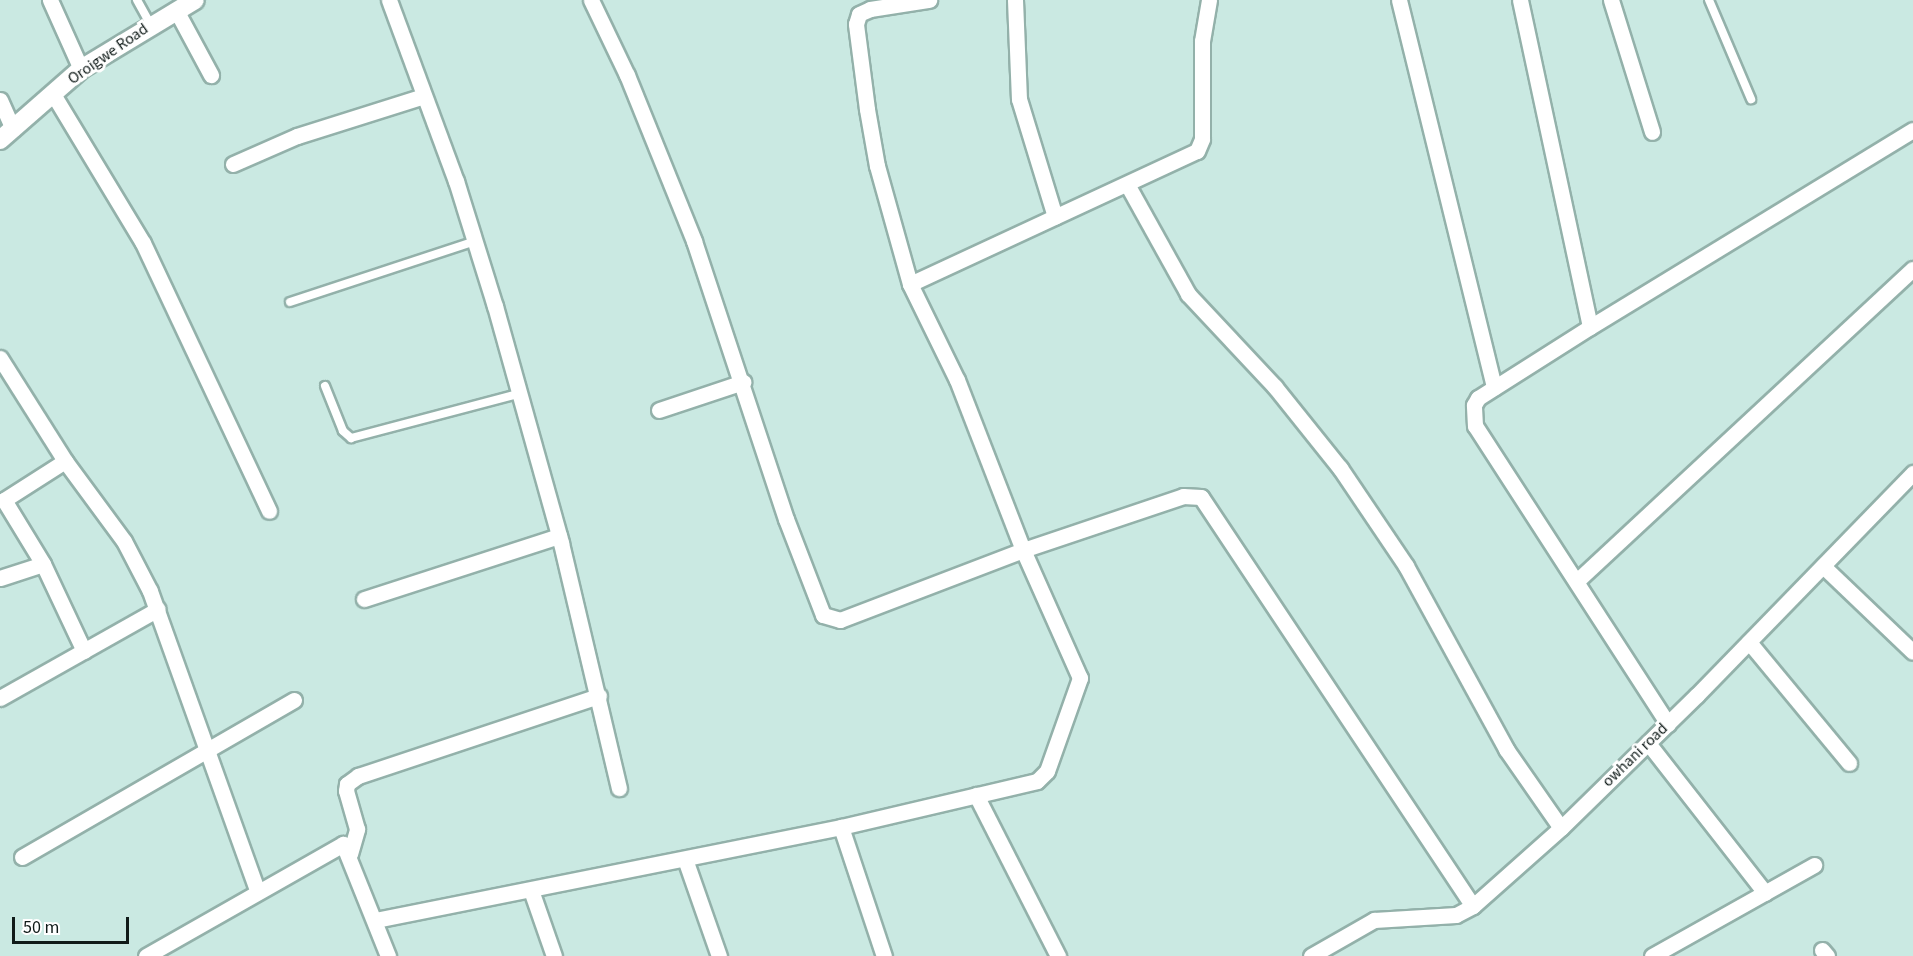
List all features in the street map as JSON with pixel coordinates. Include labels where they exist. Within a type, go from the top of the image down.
[{"type":"street","points":[[50,0],[81,69]]},
{"type":"street","name":"Oroigwe Road","points":[[7,135],[81,69],[150,23],[195,0]]},
{"type":"street","points":[[389,0],[476,241],[559,536],[619,788]]},
{"type":"street","points":[[591,0],[627,75],[694,241],[743,382],[786,519],[823,615],[831,620],[1023,550],[1183,496],[1201,498],[1473,906]]},
{"type":"street","points":[[376,920],[841,827],[1042,778],[1079,685],[1078,673],[1023,550],[957,380],[910,284],[878,166],[856,24],[859,14],[870,9],[930,0]]},
{"type":"street","points":[[1015,0],[1019,99],[1055,217]]},
{"type":"street","points":[[910,284],[1128,186],[1197,151],[1202,139],[1202,41],[1209,0]]},
{"type":"street","points":[[1399,0],[1494,388]]},
{"type":"street","points":[[1520,0],[1590,327]]},
{"type":"street","points":[[1611,0],[1652,132]]},
{"type":"street","points":[[176,10],[211,75]]},
{"type":"street","points":[[53,94],[143,243],[269,511]]},
{"type":"street","points":[[233,164],[297,136],[424,96]]},
{"type":"street","points":[[0,100],[7,135]]},
{"type":"street","points":[[1668,724],[1578,580],[1475,426],[1473,405],[1494,388],[1590,327],[1913,130]]},
{"type":"street","points":[[1128,186],[1188,294],[1275,387],[1333,460],[1406,566],[1506,749],[1561,828]]},
{"type":"street","points":[[1578,580],[1913,269]]},
{"type":"street","points":[[0,358],[65,461],[124,542],[158,609],[256,890]]},
{"type":"street","points":[[659,410],[743,382]]},
{"type":"street","points":[[65,461],[4,500],[43,564],[84,651]]},
{"type":"street","name":"owhani road","points":[[1311,956],[1336,938],[1374,920],[1456,915],[1473,906],[1561,828],[1668,724],[1913,473]]},
{"type":"street","points":[[364,599],[559,536]]},
{"type":"street","points":[[0,578],[43,564]]},
{"type":"street","points":[[1822,566],[1913,652]]},
{"type":"street","points":[[0,698],[158,609]]},
{"type":"street","points":[[1749,642],[1849,764]]},
{"type":"street","points":[[350,855],[357,829],[346,791],[347,784],[358,776],[598,696]]},
{"type":"street","points":[[22,857],[207,753],[294,700]]},
{"type":"street","points":[[1648,743],[1765,893]]},
{"type":"street","points":[[976,795],[1058,956]]},
{"type":"street","points":[[841,827],[884,956]]},
{"type":"street","points":[[146,956],[256,890],[343,844],[350,855],[388,956]]},
{"type":"street","points":[[685,859],[719,956]]},
{"type":"street","points":[[1652,956],[1814,865]]},
{"type":"street","points":[[531,890],[554,956]]},
{"type":"lane","points":[[137,0],[150,23]]},
{"type":"lane","points":[[1709,0],[1751,99]]},
{"type":"lane","points":[[290,302],[476,241]]},
{"type":"lane","points":[[325,386],[343,431],[351,438],[518,393]]}]
